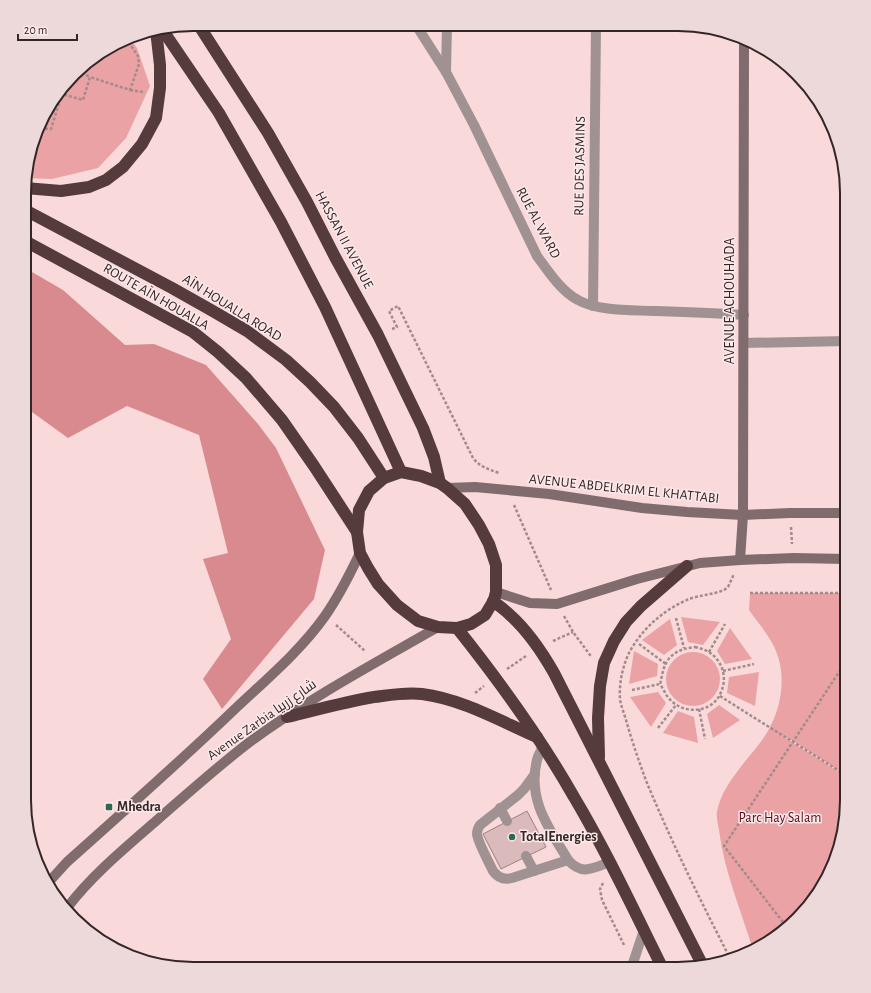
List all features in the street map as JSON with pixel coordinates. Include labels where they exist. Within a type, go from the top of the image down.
[{"type":"highway","name":"HASSAN II AVENUE","points":[[202,31],[268,133],[307,202],[335,257],[378,335],[423,428],[443,485]]},
{"type":"highway","points":[[165,33],[219,113],[281,222],[324,307],[401,472]]},
{"type":"highway","points":[[31,188],[61,191],[90,187],[106,180],[123,168],[142,144],[156,118],[160,88],[160,65],[157,35]]},
{"type":"highway","name":"AÏN HOUALLA ROAD","points":[[31,213],[172,288],[247,331],[286,360],[334,407],[358,438],[384,478]]},
{"type":"highway","name":"ROUTE AÏN HOUALLA","points":[[31,244],[193,332],[218,352],[246,378],[282,420],[357,532]]},
{"type":"highway","points":[[401,472],[421,476],[443,485],[465,504],[479,525],[489,544],[496,565],[494,597],[485,615],[471,624],[457,628],[438,627],[418,621],[397,605],[378,584],[360,553],[357,532],[359,510],[368,491],[384,478],[401,472]]},
{"type":"highway","points":[[599,762],[598,718],[600,686],[604,663],[614,641],[626,622],[641,606],[687,566]]},
{"type":"highway","points":[[494,597],[540,648],[700,961]]},
{"type":"highway","points":[[457,628],[523,716],[574,797],[611,865],[660,962]]},
{"type":"highway","points":[[287,717],[358,700],[400,693],[421,694],[462,704],[540,742]]},
{"type":"street","name":"RUE AL WARD","points":[[420,31],[446,72],[474,125],[537,256],[567,292],[579,301],[593,306],[615,309],[744,315]]},
{"type":"street","points":[[446,72],[447,31]]},
{"type":"street","name":"RUE DES JASMINS","points":[[593,306],[596,31]]},
{"type":"street","name":"AVENUE ACHOUHADA","points":[[740,560],[743,514],[744,45]]},
{"type":"street","points":[[744,343],[840,341]]},
{"type":"street","name":"AVENUE ABDELKRIM EL KHATTABI","points":[[443,485],[548,494],[642,508],[687,512],[743,514],[840,513]]},
{"type":"street","name":"Avenue Zarbia شارع زربيا","points":[[52,879],[67,862],[288,660],[326,615],[341,591],[360,553]]},
{"type":"street","points":[[494,597],[530,603],[557,604],[637,579],[700,563],[794,558],[840,559]]},
{"type":"street","name":"Avenue Zarbia شارع زربيا","points":[[69,905],[78,894],[124,849],[222,764],[252,741],[287,717],[438,627]]},
{"type":"street","points":[[540,742],[534,788],[537,803],[542,816],[573,866],[586,870],[611,865]]},
{"type":"street","points":[[535,774],[524,789],[480,825],[477,836],[493,871],[499,877],[508,879],[568,860]]},
{"type":"street","points":[[500,808],[507,821]]},
{"type":"street","points":[[526,856],[534,871]]},
{"type":"street","points":[[632,962],[644,930]]},
{"type":"path","points":[[83,74],[130,90],[138,64],[138,56],[130,44]]},
{"type":"path","points":[[64,94],[83,100],[90,77]]},
{"type":"path","points":[[44,128],[51,129],[60,100]]},
{"type":"path","points":[[378,335],[397,327],[389,311],[398,306],[473,458],[482,467],[505,476],[508,491],[557,604],[573,632],[590,655],[604,663],[623,668]]},
{"type":"path","points":[[790,513],[794,558]]},
{"type":"path","points":[[728,954],[708,916],[655,801],[633,745],[620,701],[620,682],[623,668],[628,656],[642,633],[652,623],[679,604],[724,590],[728,587],[740,560]]},
{"type":"path","points":[[750,593],[840,593]]},
{"type":"path","points":[[326,615],[377,662]]},
{"type":"path","points":[[676,618],[684,648]]},
{"type":"path","points":[[709,652],[725,624]]},
{"type":"path","points":[[462,704],[495,677],[540,648],[573,632]]},
{"type":"path","points":[[639,644],[666,664]]},
{"type":"path","points":[[695,647],[709,652],[715,656],[721,665],[724,675],[724,686],[720,696],[705,708],[695,710],[685,709],[676,705],[668,698],[660,684],[662,670],[667,660],[684,648],[695,647]]},
{"type":"path","points":[[723,671],[754,664]]},
{"type":"path","points":[[784,923],[724,846],[840,670]]},
{"type":"path","points":[[632,690],[660,684]]},
{"type":"path","points":[[720,696],[840,771]]},
{"type":"path","points":[[658,728],[676,705]]},
{"type":"path","points":[[699,709],[705,739]]},
{"type":"path","points":[[611,865],[600,889],[602,900],[630,962]]},
{"type":"green space","points":[[133,42],[137,48],[150,86],[126,138],[98,168],[52,179],[31,178],[34,161],[43,131],[58,103],[78,78],[94,64]]},
{"type":"green space","name":"Parc Hay Salam","points":[[750,593],[840,593],[840,771],[793,741],[779,734],[840,773],[840,811],[837,832],[828,862],[807,899],[793,915],[777,929],[751,944],[721,845],[717,816],[721,799],[727,786],[761,742],[774,718],[780,699],[782,680],[776,651],[771,640],[749,610]]},
{"type":"green space","points":[[681,617],[720,622],[703,645],[688,642]]},
{"type":"green space","points":[[670,619],[677,645],[664,655],[642,640]]},
{"type":"green space","points":[[730,628],[752,659],[725,664],[717,651]]},
{"type":"green space","points":[[634,651],[658,664],[657,676],[629,684]]},
{"type":"green space","points":[[688,652],[698,652],[712,660],[718,669],[720,679],[718,689],[712,698],[698,706],[688,706],[678,701],[671,694],[666,684],[666,674],[671,664],[678,657]]},
{"type":"green space","points":[[759,672],[755,706],[727,693],[729,677]]},
{"type":"green space","points":[[658,692],[666,703],[651,727],[630,697]]},
{"type":"green space","points":[[719,705],[740,720],[713,738],[707,714]]},
{"type":"green space","points":[[678,711],[694,717],[698,743],[663,733]]},
{"type":"shaded area","points":[[31,271],[63,290],[125,345],[154,344],[206,365],[258,424],[276,448],[325,550],[314,599],[222,709],[203,679],[231,639],[203,559],[228,553],[199,435],[127,406],[68,438],[32,412]]},
{"type":"building","points":[[527,811],[546,847],[501,869],[483,834]]},
{"type":"place","name":"Mhedra","points":[[109,807]]},
{"type":"place","name":"TotalEnergies","points":[[512,837]]}]
